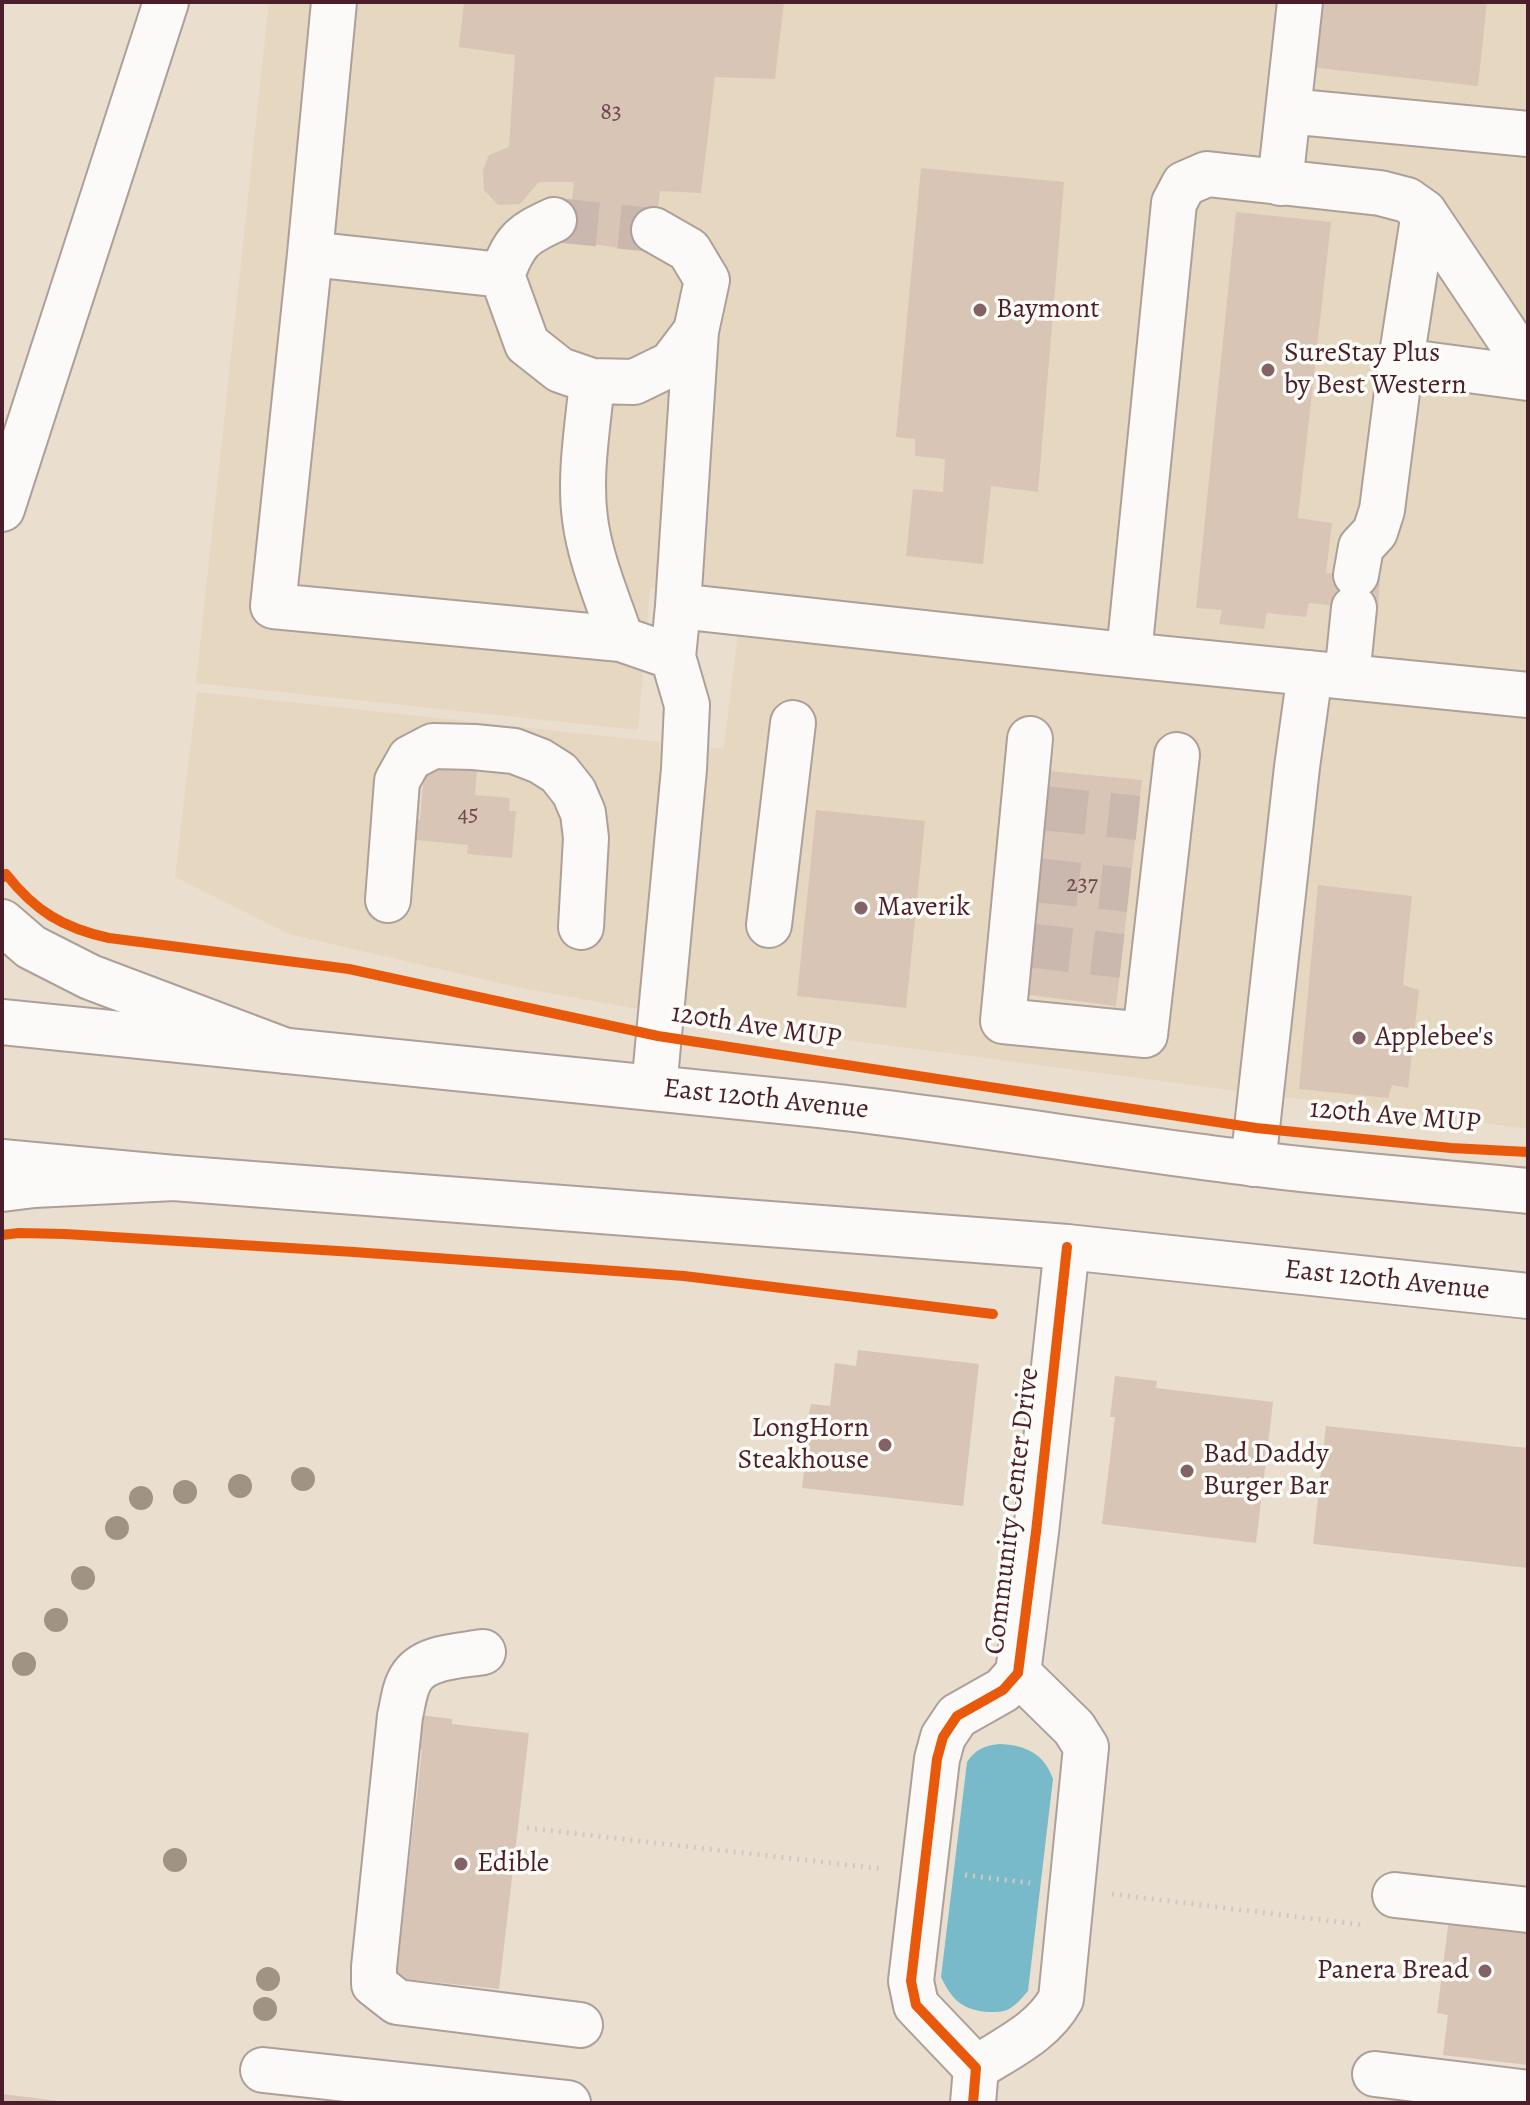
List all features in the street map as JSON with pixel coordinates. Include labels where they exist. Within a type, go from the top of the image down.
[{"type":"main road","points":[[2,509],[166,2]]},
{"type":"main road","points":[[334,2],[273,606],[621,639],[673,657]]},
{"type":"main road","points":[[1280,183],[1300,2]]},
{"type":"main road","points":[[1288,111],[1528,134]]},
{"type":"main road","points":[[1129,654],[1174,203],[1184,184],[1207,174],[1380,193],[1407,200],[1424,212],[1528,367]]},
{"type":"main road","points":[[1253,1164],[1297,767],[1355,592],[1361,547],[1375,532],[1382,510],[1424,212]]},
{"type":"main road","points":[[554,220],[532,230],[512,248],[502,275],[527,344],[560,370],[592,381],[634,382],[671,364],[696,331]]},
{"type":"main road","points":[[654,230],[689,250],[707,280],[696,331],[673,657],[687,705],[684,769],[654,1088]]},
{"type":"main road","points":[[310,254],[502,275]]},
{"type":"main road","points":[[1401,361],[1528,378]]},
{"type":"main road","points":[[592,381],[584,474],[585,518],[621,639]]},
{"type":"main road","points":[[678,606],[1528,695]]},
{"type":"main road","points":[[769,925],[793,723]]},
{"type":"main road","points":[[1030,739],[1033,807],[1019,944],[1003,1021],[1145,1035],[1138,958],[1145,892],[1154,819],[1177,755]]},
{"type":"main road","points":[[388,900],[397,781],[410,758],[433,746],[514,751],[540,761],[559,773],[574,792],[583,813],[586,838],[581,927]]},
{"type":"main road","points":[[2,922],[31,947],[90,977],[286,1051]]},
{"type":"main road","name":"East 120th Avenue","points":[[2,1022],[930,1117],[1253,1164],[1528,1191]]},
{"type":"main road","name":"East 120th Avenue","points":[[2,1162],[1067,1247],[1528,1296]]},
{"type":"main road","points":[[2,1189],[174,1178]]},
{"type":"main road","name":"Community Center Drive","points":[[1018,1673],[1074,1728],[1086,1747],[1056,1887],[1061,1999],[1054,2012],[974,2086],[916,2005],[911,1981],[938,1874],[937,1759],[943,1737],[957,1716],[1003,1690],[1018,1673],[1067,1247]]},
{"type":"main road","points":[[483,1652],[437,1660],[424,1666],[411,1677],[404,1695],[374,1984],[397,2002],[580,2025]]},
{"type":"main road","points":[[1385,1911],[1528,1910]]},
{"type":"main road","points":[[263,2070],[568,2103]]},
{"type":"main road","points":[[1375,2074],[1528,2093]]},
{"type":"path","points":[[527,1828],[1056,1887],[1385,1911]]},
{"type":"shaded area","points":[[269,2],[1528,2],[1528,684],[650,588],[638,730],[196,683]]},
{"type":"shaded area","points":[[738,631],[1528,718],[1528,1129],[710,1022],[521,988],[289,934],[175,877],[197,692],[724,749]]},
{"type":"water","points":[[999,1744],[1032,1752],[1044,1763],[1053,1779],[1028,1991],[1009,2009],[990,2012],[960,2003],[941,1977],[967,1762],[981,1749]]},
{"type":"building","points":[[464,2],[784,2],[775,79],[715,77],[701,193],[660,191],[652,252],[553,239],[556,199],[572,199],[574,182],[539,182],[520,204],[498,205],[484,190],[483,170],[489,155],[509,147],[515,55],[459,47]]},
{"type":"building","points":[[1316,2],[1487,2],[1478,86],[1309,67]]},
{"type":"building","name":"Baymont","points":[[921,168],[1064,182],[1038,492],[991,486],[983,564],[906,556],[913,489],[943,492],[945,459],[915,456],[915,439],[896,437]]},
{"type":"building","name":"SureStay Plus by Best Western","points":[[1236,212],[1331,222],[1298,518],[1332,523],[1326,573],[1380,577],[1378,611],[1309,603],[1306,617],[1267,613],[1264,629],[1219,624],[1222,610],[1196,608]]},
{"type":"building","points":[[425,765],[477,769],[475,795],[510,798],[509,811],[516,811],[512,858],[467,854],[468,845],[405,839],[407,818],[420,820]]},
{"type":"building","name":"Maverik","points":[[1048,771],[1142,780],[1116,1006],[1022,994]]},
{"type":"building","name":"Maverik","points":[[816,810],[925,821],[906,1008],[797,996]]},
{"type":"building","name":"Applebee's","points":[[1318,885],[1412,896],[1403,985],[1419,990],[1408,1088],[1392,1085],[1388,1098],[1299,1089]]},
{"type":"building","name":"LongHorn Steakhouse","points":[[858,1350],[979,1364],[963,1506],[802,1488],[804,1471],[797,1470],[803,1419],[808,1420],[811,1404],[830,1406],[835,1363],[856,1366]]},
{"type":"building","name":"Bad Daddy Burger Bar","points":[[1115,1376],[1157,1381],[1156,1388],[1273,1402],[1256,1543],[1102,1524],[1115,1417],[1110,1417]]},
{"type":"building","points":[[1326,1426],[1528,1448],[1528,1568],[1313,1544]]},
{"type":"building","name":"Edible","points":[[420,1715],[452,1719],[452,1724],[529,1733],[499,1989],[396,1978],[422,1750],[416,1749]]},
{"type":"building","name":"Panera Bread","points":[[1449,1919],[1528,1929],[1528,2065],[1443,2055],[1448,2015],[1437,2013]]},
{"type":"building","points":[[2,2094],[59,2101],[2,2103]]},
{"type":"tunnel","points":[[554,220],[654,230]]},
{"type":"tunnel","points":[[1043,808],[1138,818]]},
{"type":"tunnel","points":[[1035,880],[1129,890]]},
{"type":"tunnel","points":[[1027,945],[1122,956]]},
{"type":"cycle path","name":"120th Ave MUP","points":[[2,878],[6,874],[28,898],[51,916],[78,929],[109,938],[349,969],[658,1036],[1256,1128],[1451,1148],[1528,1152]]},
{"type":"cycle path","points":[[2,1235],[65,1234],[684,1276],[993,1314]]},
{"type":"cycle path","points":[[973,2103],[976,2068],[916,2005],[911,1981],[937,1759],[943,1737],[957,1716],[1003,1690],[1018,1673],[1067,1247]]},
{"type":"place","name":"Baymont","points":[[980,310]]},
{"type":"place","name":"SureStay Plus by Best Western","points":[[1268,370]]},
{"type":"place","name":"Maverik","points":[[861,908]]},
{"type":"place","name":"Applebee's","points":[[1359,1038]]},
{"type":"place","name":"LongHorn Steakhouse","points":[[885,1445]]},
{"type":"place","name":"Bad Daddy Burger Bar","points":[[1187,1471]]},
{"type":"place","name":"Edible","points":[[461,1864]]},
{"type":"place","name":"Panera Bread","points":[[1485,1971]]}]
